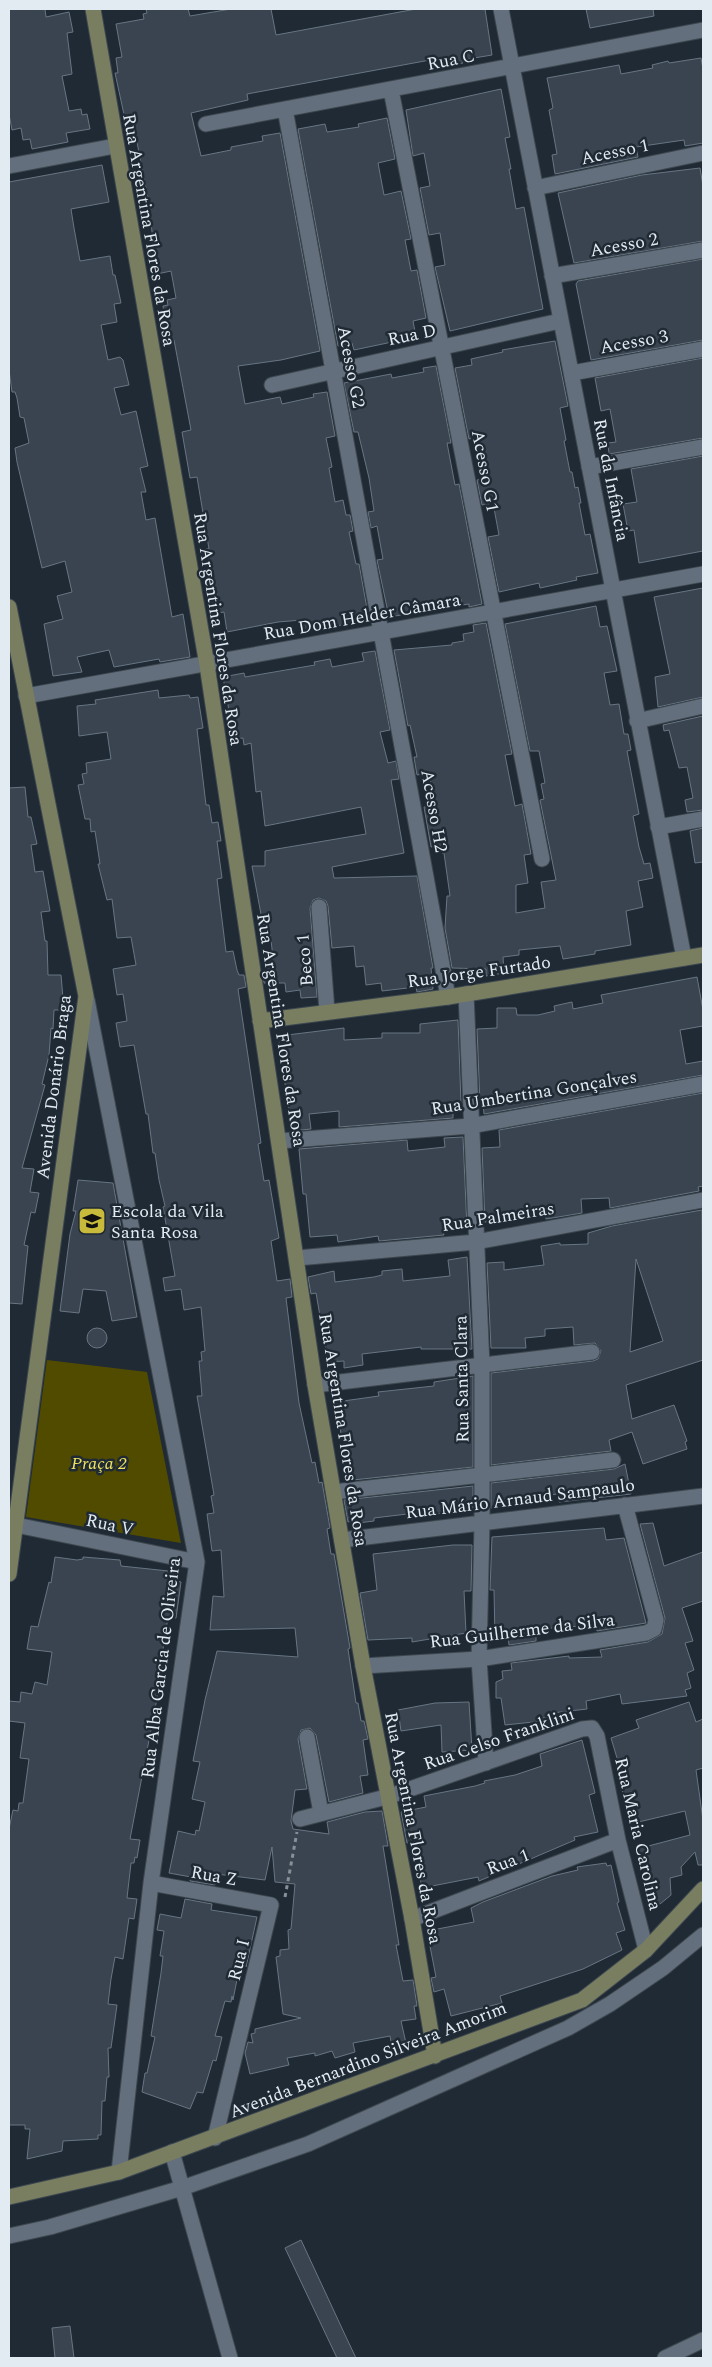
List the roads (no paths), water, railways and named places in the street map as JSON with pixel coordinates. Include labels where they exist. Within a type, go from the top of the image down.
[{"type":"street","name":"Rua Argentina Flores da Rosa","points":[[93,9],[115,146],[207,665],[316,1385],[363,1666],[390,1796],[435,2056]]},
{"type":"street","name":"Rua da Infância","points":[[501,9],[684,958]]},
{"type":"street","name":"Rua C","points":[[206,124],[703,30]]},
{"type":"street","name":"Acesso G1","points":[[391,90],[542,859]]},
{"type":"street","name":"Acesso G2","points":[[284,109],[332,371],[383,632]]},
{"type":"street","points":[[9,166],[115,146]]},
{"type":"street","name":"Acesso 1","points":[[535,188],[703,153]]},
{"type":"street","name":"Acesso 2","points":[[552,276],[703,250]]},
{"type":"street","name":"Rua D","points":[[272,385],[560,321]]},
{"type":"street","name":"Acesso 3","points":[[572,373],[703,349]]},
{"type":"street","points":[[590,467],[703,447]]},
{"type":"street","name":"Rua Dom Helder Câmara","points":[[26,696],[207,665],[703,574]]},
{"type":"street","name":"Avenida Donário Braga","points":[[9,607],[86,996],[9,1574]]},
{"type":"street","name":"Acesso H2","points":[[383,632],[448,997]]},
{"type":"street","points":[[637,721],[703,706]]},
{"type":"street","points":[[658,826],[703,819]]},
{"type":"street","name":"Beco 1","points":[[319,908],[327,1011]]},
{"type":"street","name":"Rua Jorge Furtado","points":[[260,1021],[448,997],[703,955]]},
{"type":"street","name":"Rua Santa Clara","points":[[466,994],[470,1126],[482,1365],[482,1522],[479,1658],[486,1763]]},
{"type":"street","name":"Rua Alba Garcia de Oliveira","points":[[86,996],[197,1562],[151,1883],[120,2172]]},
{"type":"street","name":"Rua Umbertina Gonçalves","points":[[279,1141],[470,1126],[703,1084]]},
{"type":"street","name":"Rua Palmeiras","points":[[297,1258],[476,1242],[703,1200]]},
{"type":"street","points":[[316,1385],[592,1352]]},
{"type":"street","points":[[334,1492],[613,1460]]},
{"type":"street","name":"Rua Mário Arnaud Sampaulo","points":[[342,1540],[703,1496]]},
{"type":"street","name":"Rua Guilherme da Silva","points":[[363,1666],[479,1658],[646,1633],[654,1629],[656,1620],[625,1505]]},
{"type":"street","name":"Rua V","points":[[16,1525],[197,1562]]},
{"type":"street","name":"Rua Celso Franklini","points":[[390,1796],[582,1729],[592,1728]]},
{"type":"street","name":"Rua Maria Carolina","points":[[592,1728],[597,1736],[618,1840],[646,1950]]},
{"type":"street","points":[[307,1737],[321,1813]]},
{"type":"street","points":[[300,1819],[390,1796]]},
{"type":"street","name":"Rua 1","points":[[412,1918],[618,1840]]},
{"type":"street","name":"Rua Z","points":[[151,1883],[272,1905]]},
{"type":"street","name":"Avenida Bernardino Silveira Amorim","points":[[9,2197],[120,2172],[582,2000],[646,1950],[703,1889]]},
{"type":"street","name":"Rua I","points":[[215,2138],[272,1905]]},
{"type":"street","points":[[9,2236],[50,2227],[182,2188],[308,2144],[568,2028],[610,2004],[663,1968],[703,1936]]},
{"type":"street","points":[[172,2152],[230,2358]]},
{"type":"street","points":[[665,2358],[703,2340]]},
{"type":"place","name":"Escola da Vila Santa Rosa","points":[[92,1221]]},
{"type":"park label","name":"Praça 2","points":[[99,1463]]}]
